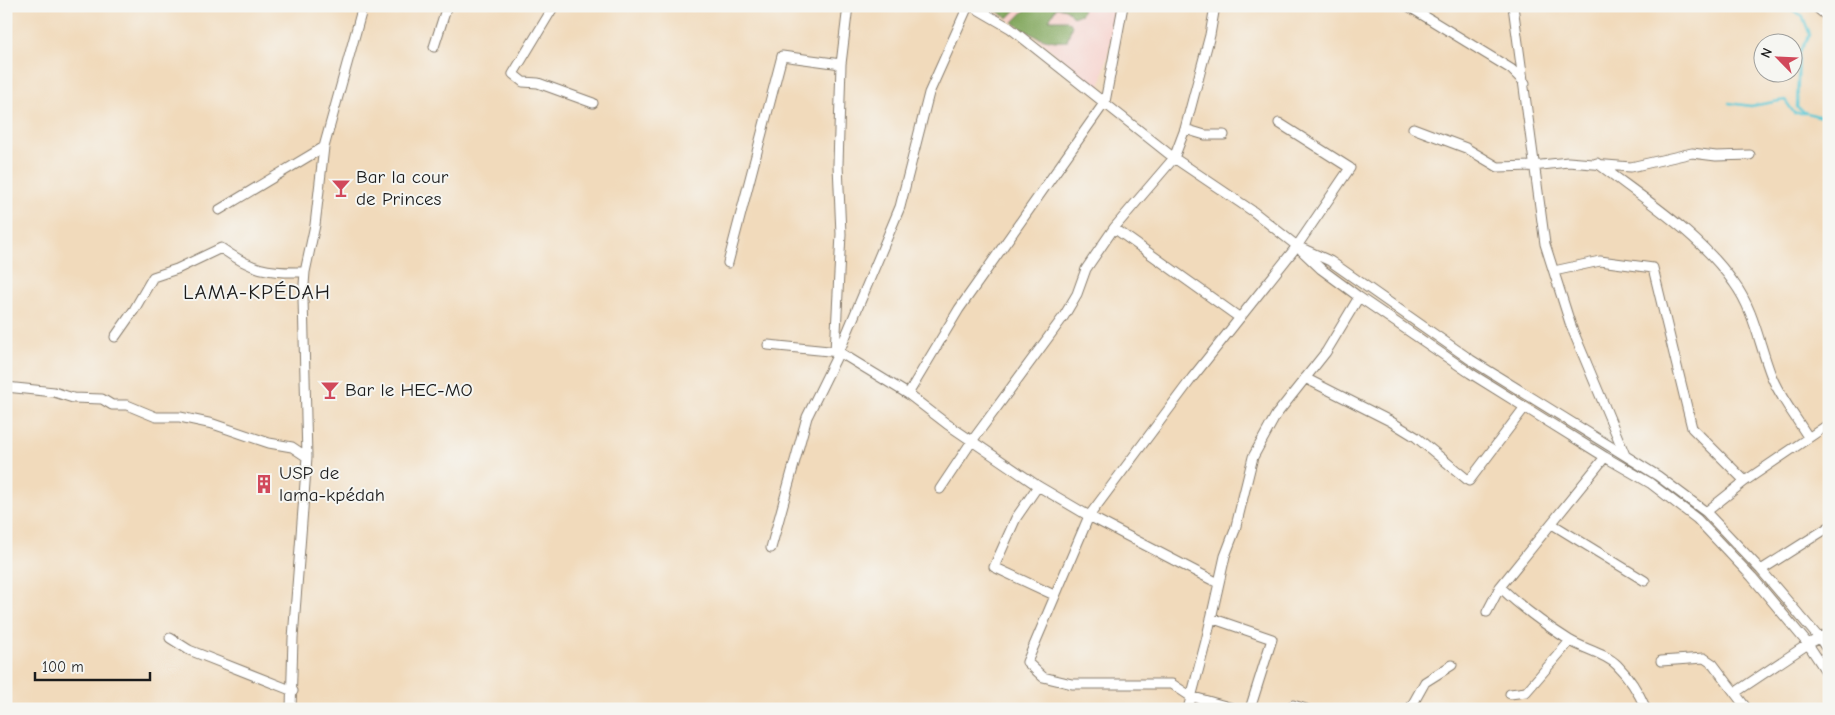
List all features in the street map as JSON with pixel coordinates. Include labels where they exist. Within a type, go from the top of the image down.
[{"type":"street","points":[[292,709],[294,638],[307,457],[303,298],[305,272],[315,225],[324,147],[363,6]]},
{"type":"street","points":[[434,47],[447,6]]},
{"type":"street","points":[[554,6],[513,74],[523,82],[538,83],[593,103]]},
{"type":"street","points":[[838,352],[841,234],[838,165],[841,64],[848,6]]},
{"type":"street","points":[[771,548],[807,417],[838,352],[900,207],[929,93],[968,6]]},
{"type":"street","points":[[972,6],[1010,28],[1174,158],[1254,212],[1321,269],[1359,297],[1470,373],[1650,483],[1697,519],[1752,577],[1808,644],[1829,676]]},
{"type":"street","points":[[908,394],[960,309],[1105,102],[1123,6]]},
{"type":"street","points":[[940,490],[972,441],[1064,316],[1077,294],[1086,269],[1114,228],[1174,158],[1185,129],[1210,35],[1215,6]]},
{"type":"street","points":[[1408,6],[1511,69],[1525,83]]},
{"type":"street","points":[[1513,6],[1525,83],[1533,166],[1545,244],[1575,335],[1624,455]]},
{"type":"street","points":[[1815,6],[1829,18]]},
{"type":"street","points":[[728,263],[782,56],[841,64]]},
{"type":"street","points":[[1236,709],[1190,696],[1172,684],[1072,684],[1043,677],[1027,662],[1089,516],[1192,378],[1296,246],[1350,168],[1279,123]]},
{"type":"street","points":[[1413,128],[1466,148],[1498,167],[1568,162],[1631,167],[1692,153],[1716,156],[1750,155]]},
{"type":"street","points":[[1185,129],[1205,136],[1224,135]]},
{"type":"street","points":[[219,210],[324,147]]},
{"type":"street","points":[[1597,164],[1671,220],[1716,260],[1736,284],[1754,319],[1771,376],[1808,437]]},
{"type":"street","points":[[1114,228],[1240,318]]},
{"type":"street","points":[[1296,246],[1330,261],[1471,360],[1658,476],[1706,512],[1760,570],[1829,652]]},
{"type":"street","points":[[115,337],[134,310],[153,277],[177,269],[221,248],[244,264],[266,272],[305,272]]},
{"type":"street","points":[[1554,271],[1600,261],[1653,268],[1692,428],[1744,481]]},
{"type":"street","points":[[1188,709],[1211,618],[1224,556],[1235,530],[1253,457],[1276,415],[1326,352],[1359,297]]},
{"type":"street","points":[[768,345],[838,352],[908,394],[1038,486],[1089,516],[1218,583]]},
{"type":"street","points":[[1305,378],[1390,421],[1416,437],[1470,481],[1525,407]]},
{"type":"street","points":[[6,387],[54,392],[73,398],[102,400],[112,405],[127,405],[156,417],[180,417],[213,424],[270,443],[292,447],[307,457]]},
{"type":"street","points":[[1706,512],[1744,481],[1829,424]]},
{"type":"street","points":[[1488,612],[1500,587],[1605,457]]},
{"type":"street","points":[[1038,486],[1016,518],[994,567],[1054,595]]},
{"type":"street","points":[[1552,524],[1644,581]]},
{"type":"street","points":[[1760,570],[1829,527]]},
{"type":"street","points":[[1500,587],[1540,622],[1556,630],[1570,641],[1616,664],[1638,690],[1646,709]]},
{"type":"street","points":[[1211,618],[1272,639],[1250,709]]},
{"type":"street","points":[[1736,692],[1808,644],[1829,633]]},
{"type":"street","points":[[170,638],[189,650],[293,691]]},
{"type":"street","points":[[1510,694],[1526,692],[1570,641]]},
{"type":"street","points":[[1661,661],[1704,658],[1713,664],[1747,709]]},
{"type":"street","points":[[1410,709],[1425,682],[1452,665]]},
{"type":"street","points":[[1293,705],[1306,709]]},
{"type":"shaded area","points":[[988,6],[1119,6],[1099,91],[1036,37]]},
{"type":"green space","points":[[994,6],[1016,6],[1015,11],[1008,18],[992,8]]},
{"type":"green space","points":[[1040,6],[1084,6],[1081,14],[1073,17],[1070,12],[1062,8],[1056,8],[1049,20],[1067,20],[1072,25],[1067,41],[1053,41],[1039,37],[1013,22],[1025,10]]},
{"type":"waterway","points":[[1787,6],[1803,17],[1810,35],[1799,52],[1797,108],[1829,119]]},
{"type":"waterway","points":[[1729,103],[1751,106],[1785,100],[1794,113],[1806,113]]},
{"type":"place","name":"Bar la cour de Princes","points":[[341,188]]},
{"type":"place","name":"Bar le HEC-MO","points":[[330,390]]},
{"type":"place","name":"USP de lama-kpédah","points":[[264,484]]},
{"type":"district","name":"LAMA-KPÉDAH","points":[[257,292]]}]
